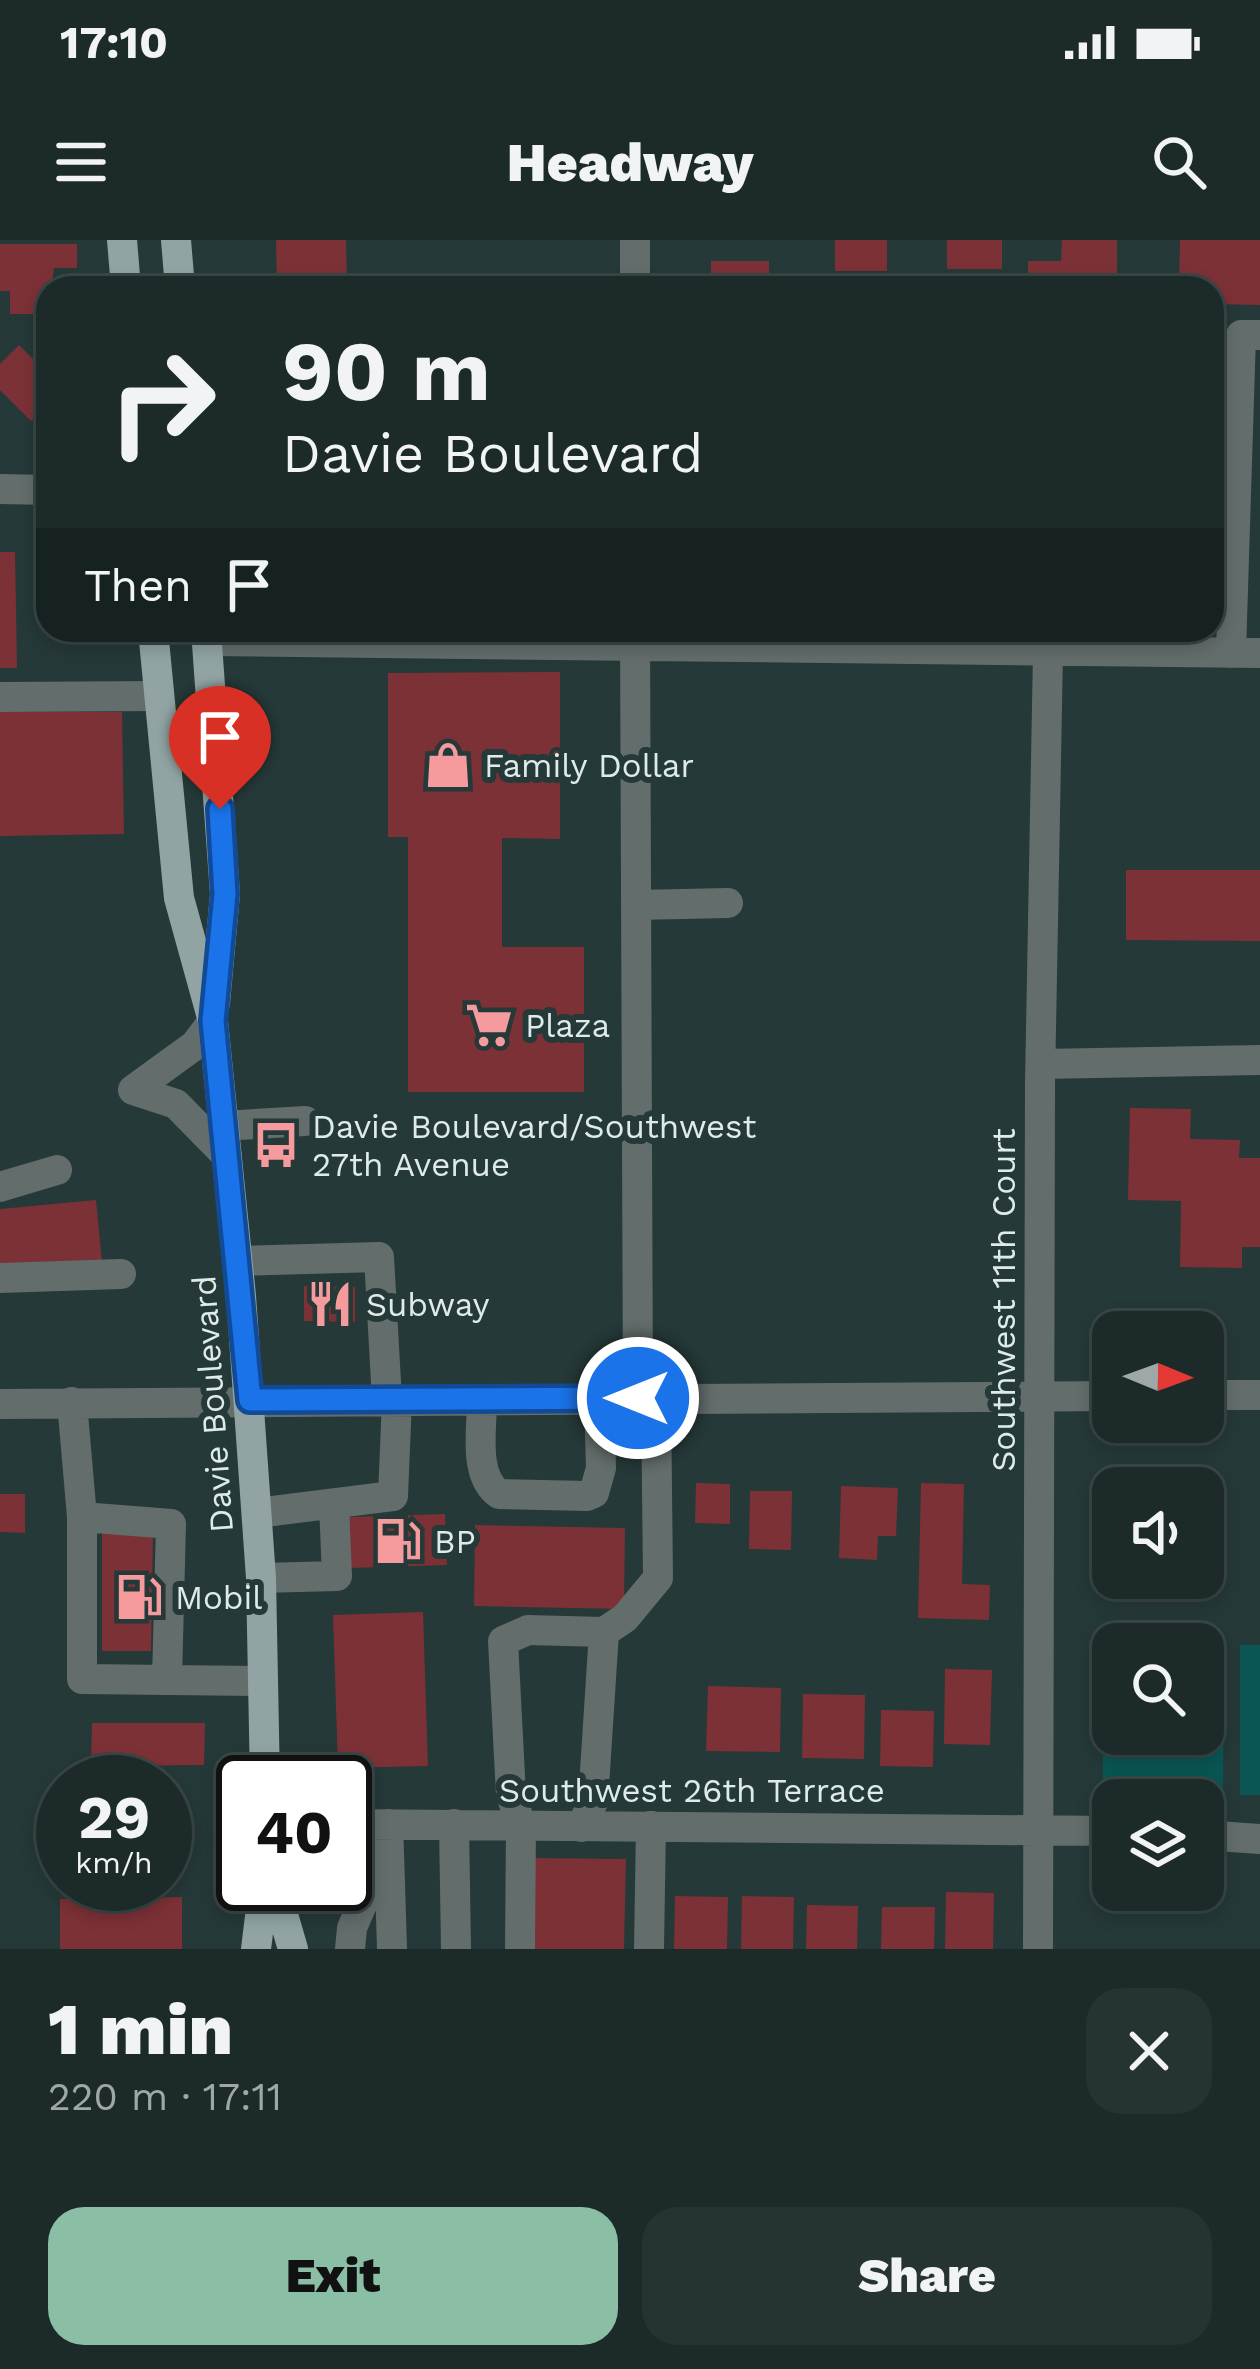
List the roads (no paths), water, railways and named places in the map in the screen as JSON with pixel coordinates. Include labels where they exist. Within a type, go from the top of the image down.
[{"type":"main road","points":[[122,240],[125,276]]},
{"type":"main road","points":[[176,240],[179,276]]},
{"type":"main road","name":"Davie Boulevard","points":[[154,642],[179,898],[213,1021],[237,1261],[261,1578],[264,1755]]},
{"type":"main road","name":"Davie Boulevard","points":[[199,642],[225,894],[213,1021]]},
{"type":"main road","points":[[256,1949],[261,1911]]},
{"type":"main road","points":[[281,1911],[292,1949]]},
{"type":"street","points":[[634,240],[634,276]]},
{"type":"street","points":[[703,642],[1246,653],[1241,334],[1260,334]]},
{"type":"street","points":[[0,489],[36,490]]},
{"type":"street","points":[[520,1949],[521,1825],[511,1795],[503,1641],[528,1630],[604,1632],[625,1618],[658,1578],[657,1477],[647,1398],[634,642]]},
{"type":"street","name":"Southwest 11th Court","points":[[1038,1949],[1041,1064],[1048,652]]},
{"type":"street","points":[[0,698],[159,696]]},
{"type":"street","points":[[636,905],[728,903]]},
{"type":"street","points":[[213,1021],[195,1045],[133,1090],[176,1104],[225,1141],[305,1121]]},
{"type":"street","points":[[1041,1064],[1260,1060]]},
{"type":"street","points":[[0,1187],[57,1169]]},
{"type":"street","points":[[237,1261],[379,1257],[392,1400],[393,1496],[257,1513]]},
{"type":"street","points":[[0,1278],[121,1274]]},
{"type":"street","points":[[1224,1395],[1260,1395]]},
{"type":"street","points":[[0,1404],[1092,1396]]},
{"type":"street","points":[[482,1400],[482,1468],[489,1487],[499,1494],[587,1496],[594,1493],[600,1476],[599,1399]]},
{"type":"street","points":[[72,1402],[82,1517],[82,1679],[263,1682]]},
{"type":"street","points":[[600,1476],[657,1477]]},
{"type":"street","points":[[261,1578],[337,1576],[334,1504]]},
{"type":"street","points":[[82,1517],[171,1524],[167,1680]]},
{"type":"street","points":[[580,1827],[593,1802],[604,1632]]},
{"type":"street","name":"Southwest 26th Terrace","points":[[372,1824],[1092,1830]]},
{"type":"street","points":[[388,1824],[392,1949]]},
{"type":"street","points":[[454,1824],[456,1949]]},
{"type":"street","points":[[649,1949],[652,1826]]},
{"type":"street","points":[[1224,1836],[1260,1839]]},
{"type":"street","points":[[350,1949],[352,1928],[366,1895],[390,1883]]},
{"type":"place","name":"Family Dollar","points":[[448,765]]},
{"type":"place","name":"Plaza","points":[[489,1025]]},
{"type":"place","name":"Davie Boulevard/Southwest 27th Avenue","points":[[276,1145]]},
{"type":"place","name":"Subway","points":[[330,1304]]},
{"type":"place","name":"BP","points":[[398,1541]]},
{"type":"place","name":"Mobil","points":[[139,1597]]}]
